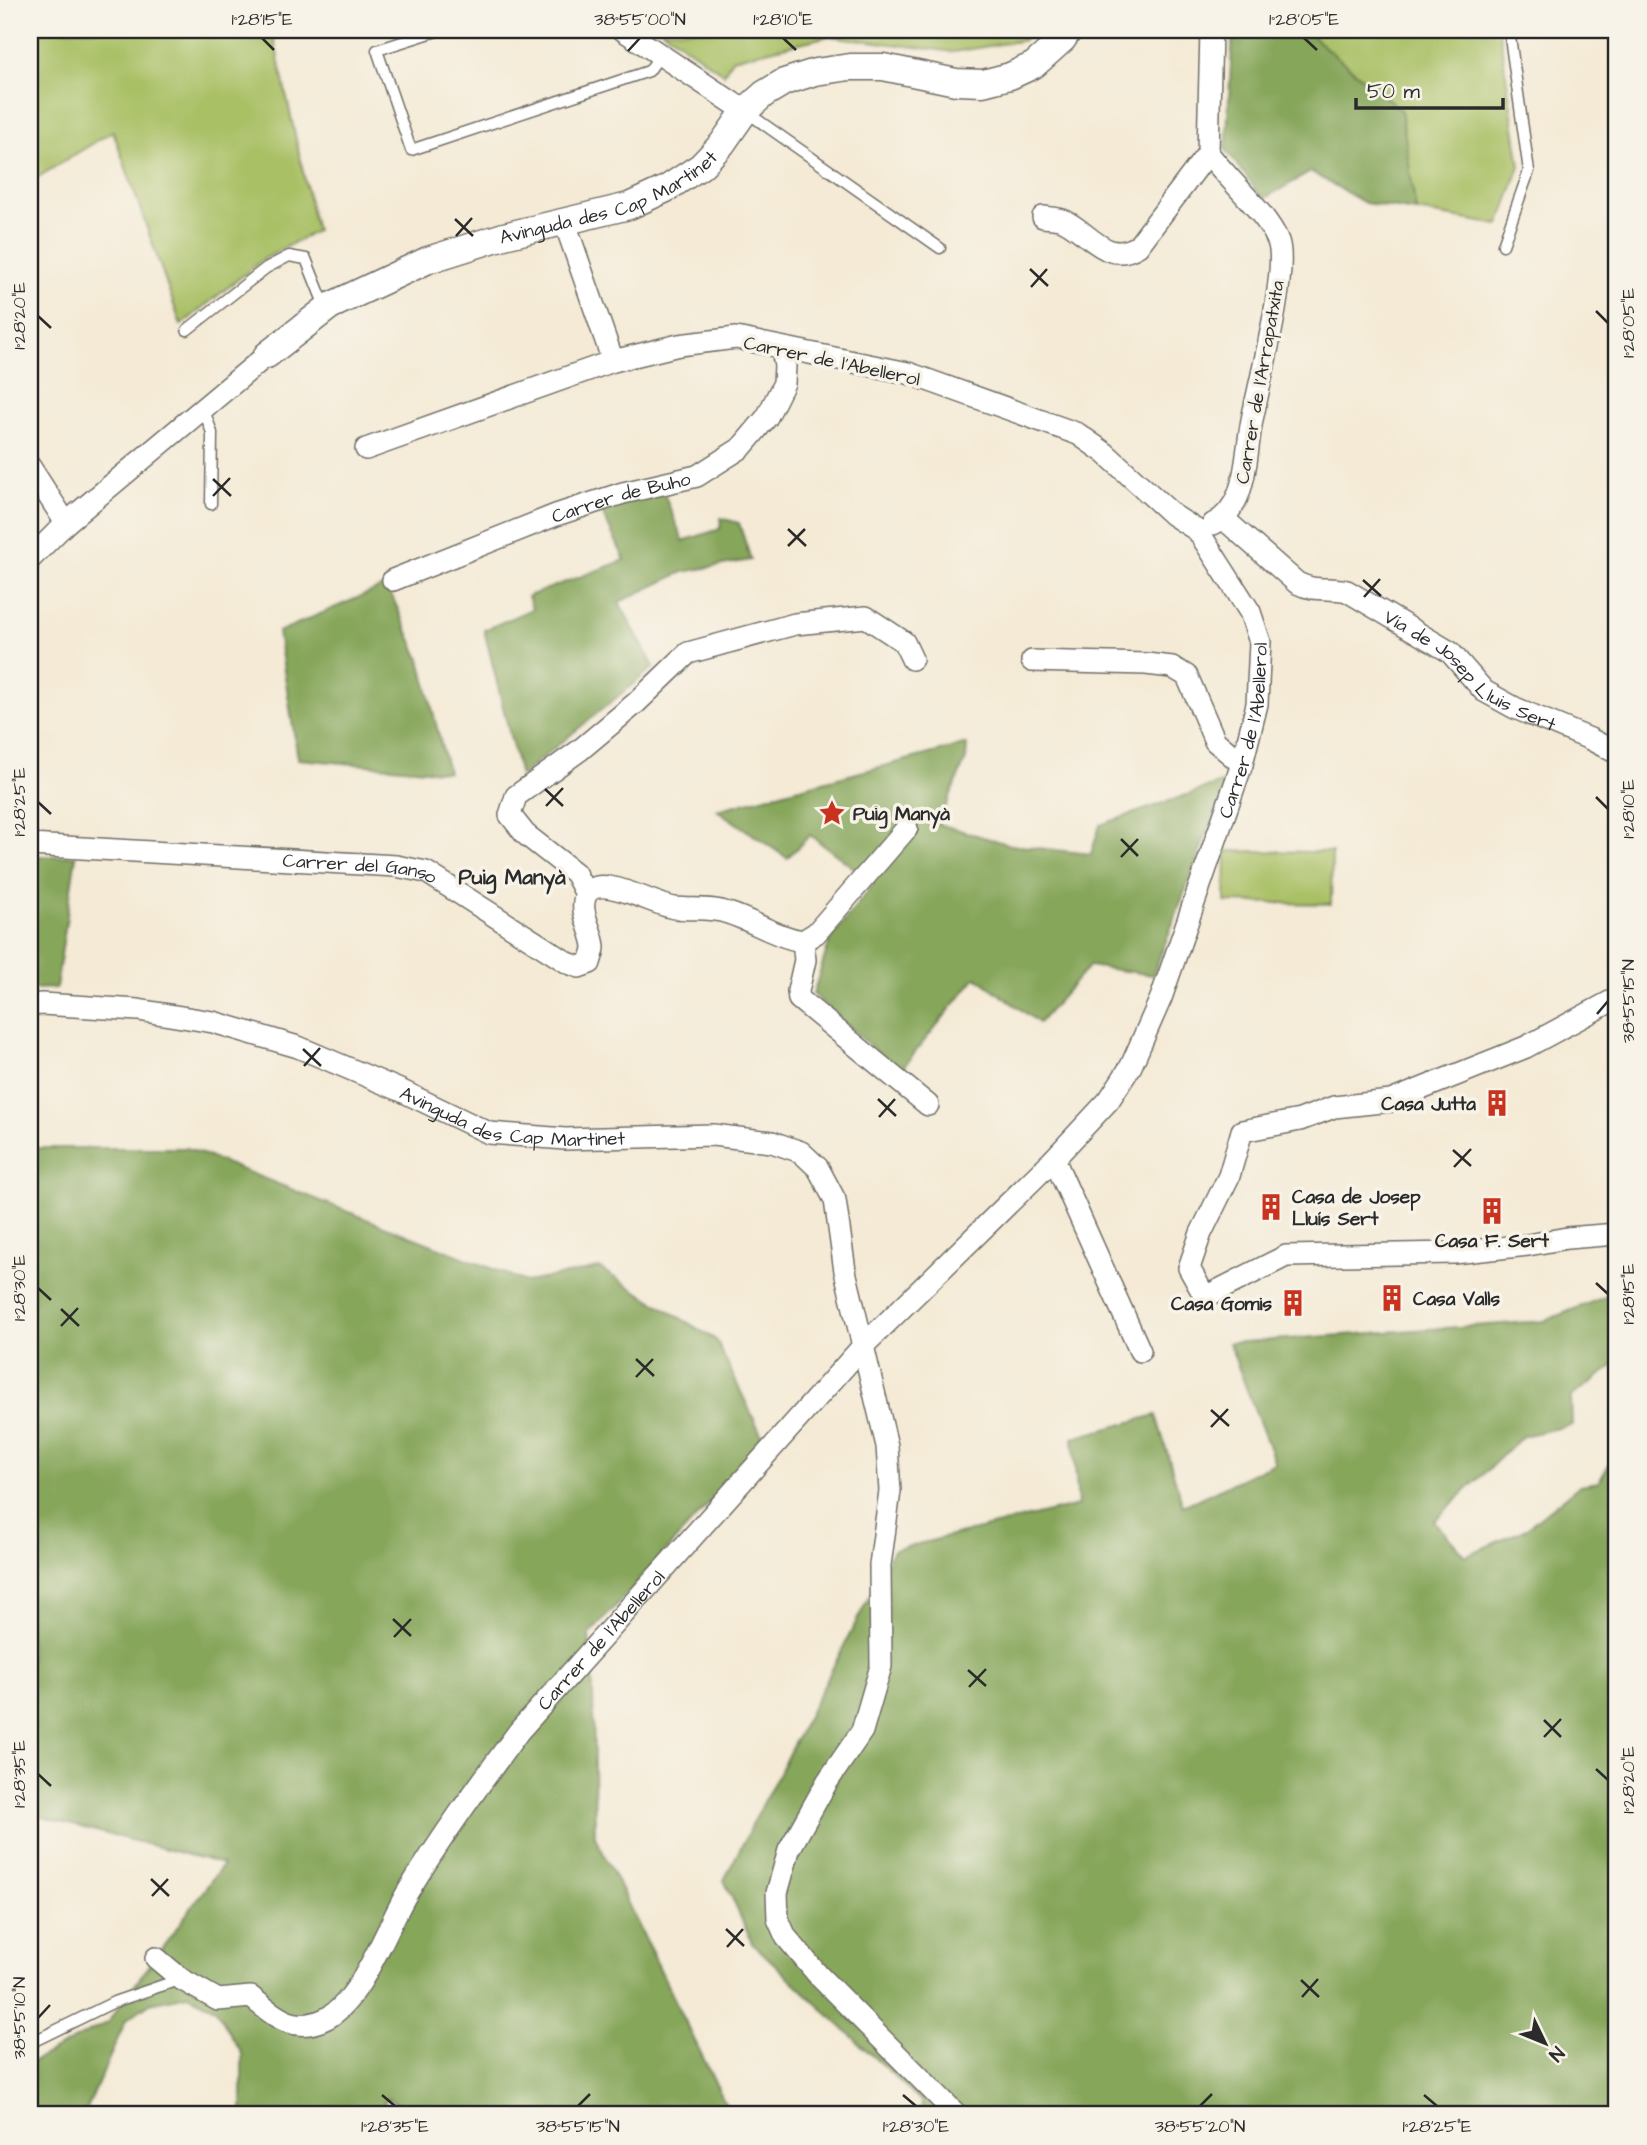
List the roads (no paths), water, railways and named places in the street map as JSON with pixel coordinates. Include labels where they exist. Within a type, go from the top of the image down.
[{"type":"street","points":[[623,30],[745,111]]},
{"type":"street","name":"Avinguda des Cap Martinet","points":[[30,559],[66,523],[203,407],[326,309],[428,260],[504,236],[629,206],[666,189],[701,166],[722,144],[745,111],[764,94],[784,82],[815,72],[850,67],[883,67],[956,82],[983,83],[1010,76],[1034,65],[1063,39],[1069,30]]},
{"type":"street","points":[[1043,217],[1063,219],[1113,253],[1127,252],[1138,246],[1209,153],[1212,30]]},
{"type":"street","name":"Carrer de l'Arrapatxita","points":[[1209,153],[1270,226],[1279,244],[1276,302],[1251,424],[1249,454],[1238,495],[1224,519]]},
{"type":"street","points":[[565,223],[612,361]]},
{"type":"street","name":"Carrer de l'Abellerol","points":[[156,1958],[181,1979],[218,2000],[251,1997],[284,2023],[304,2024],[327,2017],[349,1998],[368,1968],[406,1894],[478,1786],[519,1731],[864,1345],[1054,1159],[1109,1100],[1131,1066],[1161,998],[1241,764],[1257,704],[1260,642],[1250,612],[1198,531],[1173,515],[1105,453],[1078,434],[908,373],[736,338],[679,345],[612,361],[366,449]]},
{"type":"street","name":"Carrer de Buho","points":[[394,580],[556,515],[623,493],[697,476],[741,448],[767,417],[784,383],[782,349]]},
{"type":"street","points":[[30,467],[66,523]]},
{"type":"street","points":[[1198,531],[1224,519]]},
{"type":"street","name":"Vía de Josep Lluis Sert","points":[[1224,519],[1297,583],[1311,590],[1330,588],[1347,591],[1450,652],[1484,691],[1515,708],[1590,738],[1617,753]]},
{"type":"street","points":[[907,828],[816,933],[803,941],[789,939],[723,911],[674,908],[608,886],[594,887],[586,894],[575,873],[525,834],[510,815],[516,796],[580,750],[636,703],[688,653],[795,624],[866,617],[904,642],[912,659]]},
{"type":"street","points":[[1032,661],[1172,667],[1187,676],[1216,741],[1241,764]]},
{"type":"street","name":"Carrer del Ganso","points":[[30,845],[396,866],[426,872],[568,963],[579,967],[590,963],[594,949],[583,906],[586,894]]},
{"type":"street","points":[[803,941],[805,960],[798,991],[799,999],[928,1105]]},
{"type":"street","points":[[1617,998],[1526,1047],[1391,1101],[1334,1107],[1300,1121],[1242,1131],[1229,1176],[1189,1268],[1205,1297],[1286,1256],[1454,1253],[1617,1234]]},
{"type":"street","name":"Avinguda des Cap Martinet","points":[[30,1005],[138,1010],[213,1022],[298,1047],[402,1091],[489,1133],[565,1139],[713,1135],[772,1142],[801,1152],[818,1168],[835,1200],[845,1271],[887,1446],[890,1491],[880,1565],[881,1666],[862,1731],[827,1782],[789,1850],[777,1893],[778,1919],[786,1937],[820,1976],[957,2115]]},
{"type":"street","points":[[1054,1159],[1140,1351]]},
{"type":"street","points":[[1567,1238],[1567,1232],[1574,1227],[1617,1219]]},
{"type":"lane","points":[[440,30],[377,50],[411,150],[649,71],[660,55]]},
{"type":"lane","points":[[1503,245],[1529,171],[1508,30]]},
{"type":"lane","points":[[745,111],[940,248]]},
{"type":"lane","points":[[187,330],[266,268],[289,256],[306,259],[326,309]]},
{"type":"lane","points":[[203,407],[212,433],[211,504]]},
{"type":"lane","points":[[30,2043],[125,1997],[181,1979]]},
{"type":"place","name":"Puig Manyà","points":[[832,813]]},
{"type":"place","name":"Casa Jutta","points":[[1497,1103]]},
{"type":"place","name":"Casa de Josep Lluís Sert","points":[[1271,1207]]},
{"type":"place","name":"Casa F. Sert","points":[[1492,1211]]},
{"type":"place","name":"Casa Valls","points":[[1392,1298]]},
{"type":"place","name":"Casa Gomis","points":[[1293,1303]]},
{"type":"district","name":"Puig Manyà","points":[[512,877]]}]
